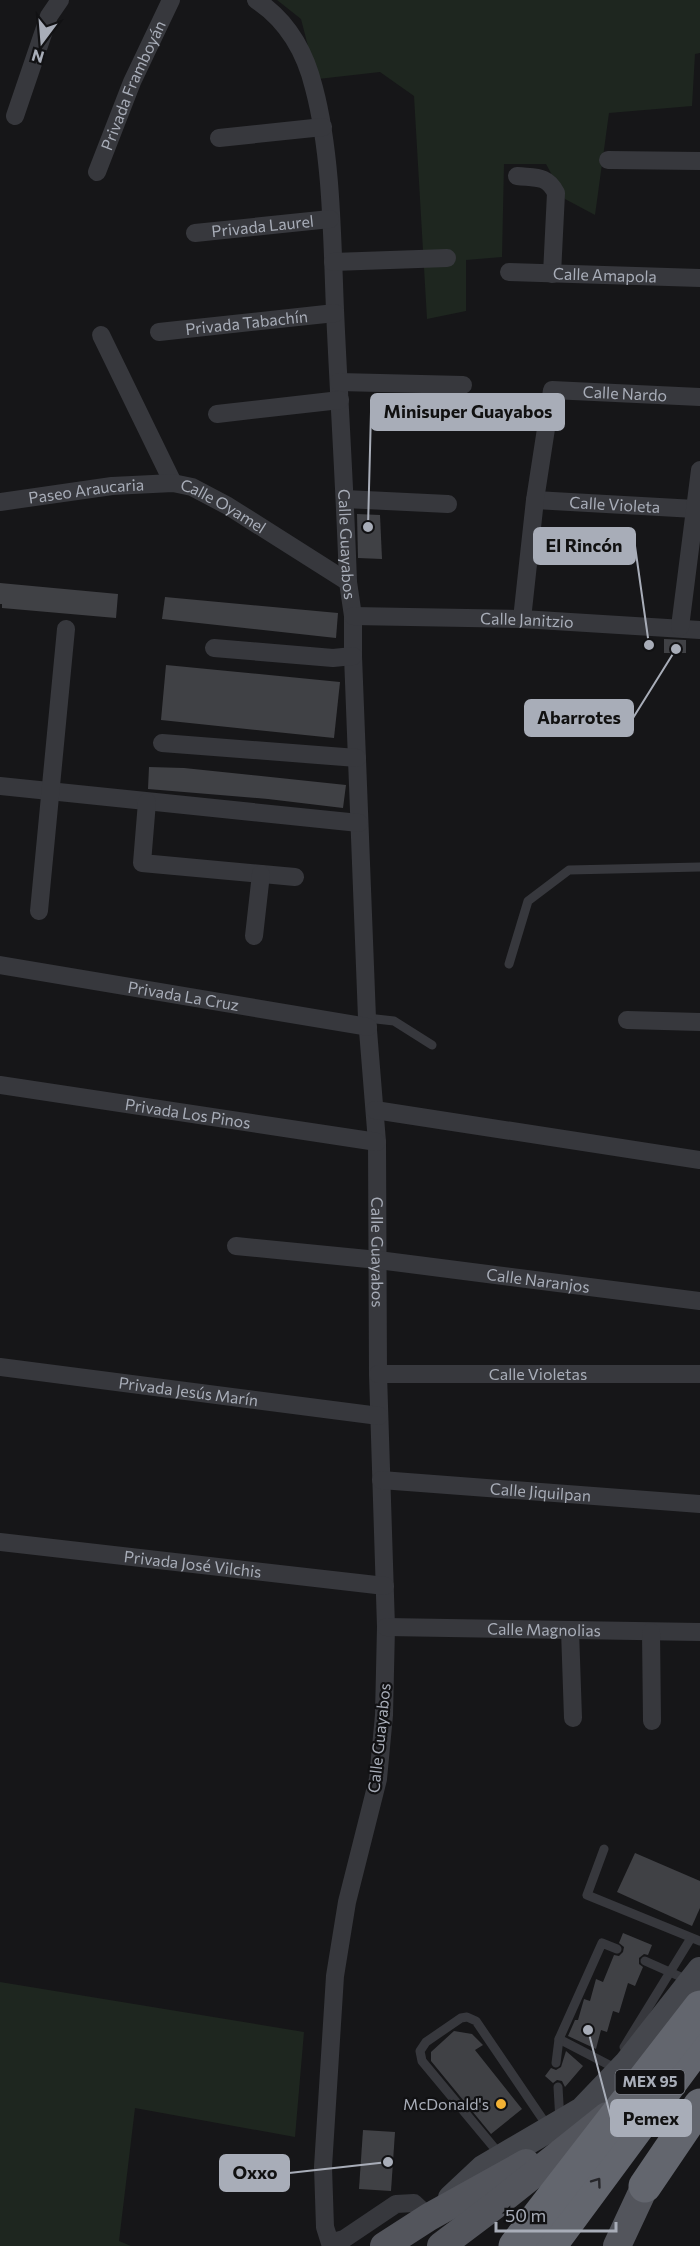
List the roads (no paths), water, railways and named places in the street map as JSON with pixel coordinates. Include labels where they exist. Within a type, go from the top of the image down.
[{"type":"highway","points":[[515,2246],[692,1983]]},
{"type":"highway","points":[[550,2246],[700,2043]]},
{"type":"highway","points":[[645,2186],[700,2105]]},
{"type":"main road","name":"MEX 95","points":[[384,2246],[567,2126],[665,2069],[700,2031]]},
{"type":"main road","points":[[601,2246],[700,2117]]},
{"type":"main road","name":"MEX 95","points":[[447,2243],[567,2126]]},
{"type":"main road","points":[[617,2246],[645,2186]]},
{"type":"street","points":[[15,116],[49,16],[60,0]]},
{"type":"street","name":"Privada Framboyán","points":[[97,172],[132,82],[171,0]]},
{"type":"street","name":"Calle Guayabos","points":[[256,0],[278,17],[293,34],[314,86],[322,127],[333,262],[348,582],[353,616],[368,1022],[377,1142],[378,1374],[386,1627],[384,1714],[378,1779],[347,1902],[335,1976],[323,2167],[325,2227],[330,2243],[344,2239],[396,2204],[414,2203],[429,2217]]},
{"type":"street","points":[[219,138],[322,127]]},
{"type":"street","points":[[608,160],[700,161]]},
{"type":"street","points":[[517,176],[543,179],[550,183],[556,193],[552,274]]},
{"type":"street","name":"Privada Laurel","points":[[195,233],[330,219]]},
{"type":"street","points":[[333,262],[447,258]]},
{"type":"street","name":"Calle Amapola","points":[[509,272],[700,278]]},
{"type":"street","name":"Privada Tabachín","points":[[159,332],[335,313]]},
{"type":"street","name":"Calle Oyamel","points":[[101,335],[173,483],[192,487],[228,506],[348,582]]},
{"type":"street","points":[[218,414],[340,391],[463,385]]},
{"type":"street","name":"Calle Nardo","points":[[535,500],[552,390],[700,397]]},
{"type":"street","points":[[680,627],[700,470]]},
{"type":"street","name":"Paseo Araucaria","points":[[0,502],[112,486],[173,483]]},
{"type":"street","points":[[345,499],[448,504]]},
{"type":"street","points":[[522,619],[535,500]]},
{"type":"street","name":"Calle Violeta","points":[[535,500],[695,509]]},
{"type":"street","name":"Calle Janitzio","points":[[353,616],[522,619],[700,630]]},
{"type":"street","points":[[39,911],[66,629]]},
{"type":"street","points":[[214,648],[333,658],[353,656]]},
{"type":"street","points":[[162,743],[357,758]]},
{"type":"street","points":[[0,786],[359,823]]},
{"type":"street","points":[[147,802],[142,863],[295,877]]},
{"type":"street","points":[[254,936],[261,874]]},
{"type":"street","name":"Privada La Cruz","points":[[0,965],[368,1022]]},
{"type":"street","points":[[627,1020],[700,1022]]},
{"type":"street","name":"Privada Los Pinos","points":[[0,1085],[377,1142]]},
{"type":"street","points":[[375,1110],[700,1160]]},
{"type":"street","name":"Calle Naranjos","points":[[236,1246],[378,1260],[700,1301]]},
{"type":"street","name":"Privada Jesús Marín","points":[[0,1367],[379,1416]]},
{"type":"street","name":"Calle Violetas","points":[[378,1374],[700,1374]]},
{"type":"street","name":"Calle Jiquilpan","points":[[381,1480],[700,1504]]},
{"type":"street","name":"Privada José Vilchis","points":[[0,1542],[385,1586]]},
{"type":"street","name":"Calle Magnolias","points":[[386,1627],[700,1632]]},
{"type":"street","points":[[570,1630],[573,1718]]},
{"type":"street","points":[[651,1632],[652,1721]]},
{"type":"street","points":[[507,2164],[567,2126],[629,2050],[692,1983]]},
{"type":"lane","points":[[509,964],[528,901],[569,870],[700,867]]},
{"type":"lane","points":[[368,1022],[394,1021],[432,1045]]},
{"type":"lane","points":[[604,1849],[586,1895],[696,1939],[692,1983],[645,1961]]},
{"type":"lane","points":[[556,2063],[559,2040],[603,1942],[616,1949]]},
{"type":"lane","points":[[507,2164],[422,2061],[420,2051],[426,2042],[461,2018],[467,2017],[476,2021],[567,2126]]},
{"type":"lane","points":[[559,2040],[611,2066]]},
{"type":"lane","points":[[567,2126],[611,2066],[629,2050],[665,2069]]},
{"type":"lane","points":[[558,2087],[567,2126]]},
{"type":"place","name":"Minisuper Guayabos","points":[[368,527]]},
{"type":"place","name":"El Rincón","points":[[649,645]]},
{"type":"place","name":"Abarrotes","points":[[676,649]]},
{"type":"place","name":"Pemex","points":[[588,2030]]},
{"type":"place","name":"McDonald's","points":[[501,2104]]},
{"type":"place","name":"Oxxo","points":[[388,2162]]}]
